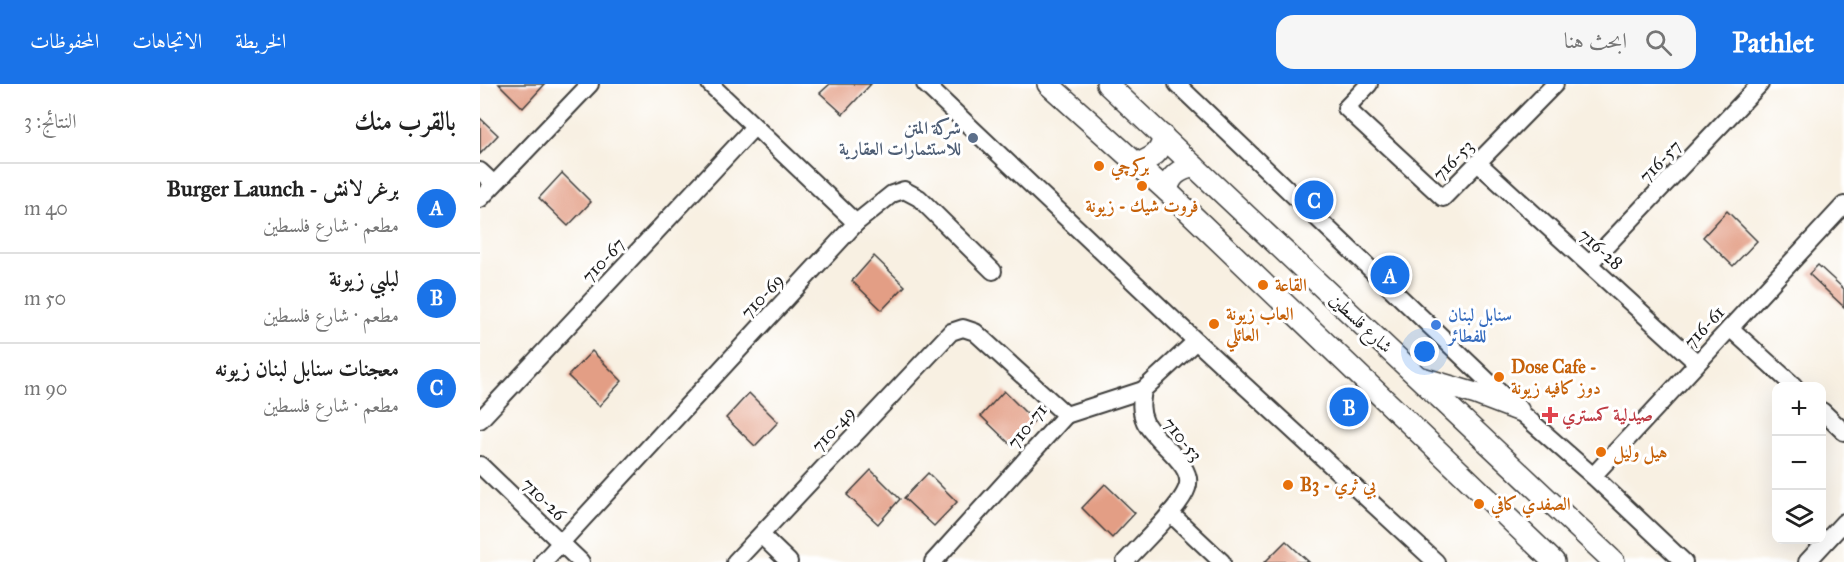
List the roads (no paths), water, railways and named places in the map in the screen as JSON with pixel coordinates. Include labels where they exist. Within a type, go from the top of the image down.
[{"type":"main road","points":[[1048,84],[1167,191],[1554,562]]},
{"type":"main road","name":"شارع فلسطين","points":[[1107,84],[1614,562]]},
{"type":"main road","points":[[1137,164],[1150,159],[1157,153],[1163,146],[1163,136]]},
{"type":"main road","points":[[1167,191],[1173,175],[1194,166]]},
{"type":"main road","points":[[1419,377],[1476,394],[1518,410]]},
{"type":"street","points":[[480,200],[590,84]]},
{"type":"street","points":[[710,84],[856,224]]},
{"type":"street","points":[[925,84],[1196,341],[1437,562]]},
{"type":"street","points":[[1177,84],[1518,410],[1593,476],[1684,562]]},
{"type":"street","name":"716-53","points":[[1369,84],[1346,108],[1443,198],[1555,84]]},
{"type":"street","name":"716-57","points":[[1589,264],[1760,84]]},
{"type":"street","name":"710-67","points":[[480,420],[754,127]]},
{"type":"street","name":"716-28","points":[[1478,163],[1697,363]]},
{"type":"street","points":[[480,171],[494,184]]},
{"type":"street","name":"710-69","points":[[543,562],[856,224],[892,194],[904,190],[919,198],[993,271]]},
{"type":"street","name":"716-61","points":[[1593,476],[1844,205]]},
{"type":"street","name":"710-71","points":[[933,562],[1066,415],[975,332],[963,328]]},
{"type":"street","name":"710-49","points":[[735,562],[951,332],[963,328]]},
{"type":"street","points":[[1730,328],[1789,382]]},
{"type":"street","points":[[1066,415],[1143,390],[1196,341]]},
{"type":"street","name":"710-53","points":[[1125,562],[1170,513],[1187,491],[1189,482],[1187,471],[1145,424],[1140,410],[1143,390]]},
{"type":"street","points":[[1826,416],[1844,432]]},
{"type":"street","name":"710-26","points":[[480,465],[581,562]]},
{"type":"street","points":[[1170,513],[1222,562]]},
{"type":"street","points":[[1807,562],[1844,522]]},
{"type":"street","points":[[760,535],[789,562]]},
{"type":"place","name":"شركة المتن للاستثمارات العقارية","points":[[973,138]]},
{"type":"place","name":"بركرچي","points":[[1099,166]]},
{"type":"place","name":"فروت شيك - زيونة","points":[[1142,186]]},
{"type":"place","name":"معجنات سنابل لبنان زيونه","points":[[1314,200]]},
{"type":"place","name":"برغر لانش - Burger Launch","points":[[1390,275]]},
{"type":"place","name":"القاعة","points":[[1263,285]]},
{"type":"place","name":"العاب زيونة العائلي","points":[[1214,324]]},
{"type":"place","name":"سنابل لبنان للفطائر","points":[[1436,325]]},
{"type":"place","name":"Dose Cafe - دوز كافيه زيونة","points":[[1499,377]]},
{"type":"place","name":"لبلبي زيونة","points":[[1349,407]]},
{"type":"place","name":"صيدلية كمستري","points":[[1550,415]]},
{"type":"place","name":"هيل وليل","points":[[1601,452]]},
{"type":"place","name":"B3 - بي ثري","points":[[1288,485]]},
{"type":"place","name":"الصفدي كافي","points":[[1479,504]]}]
